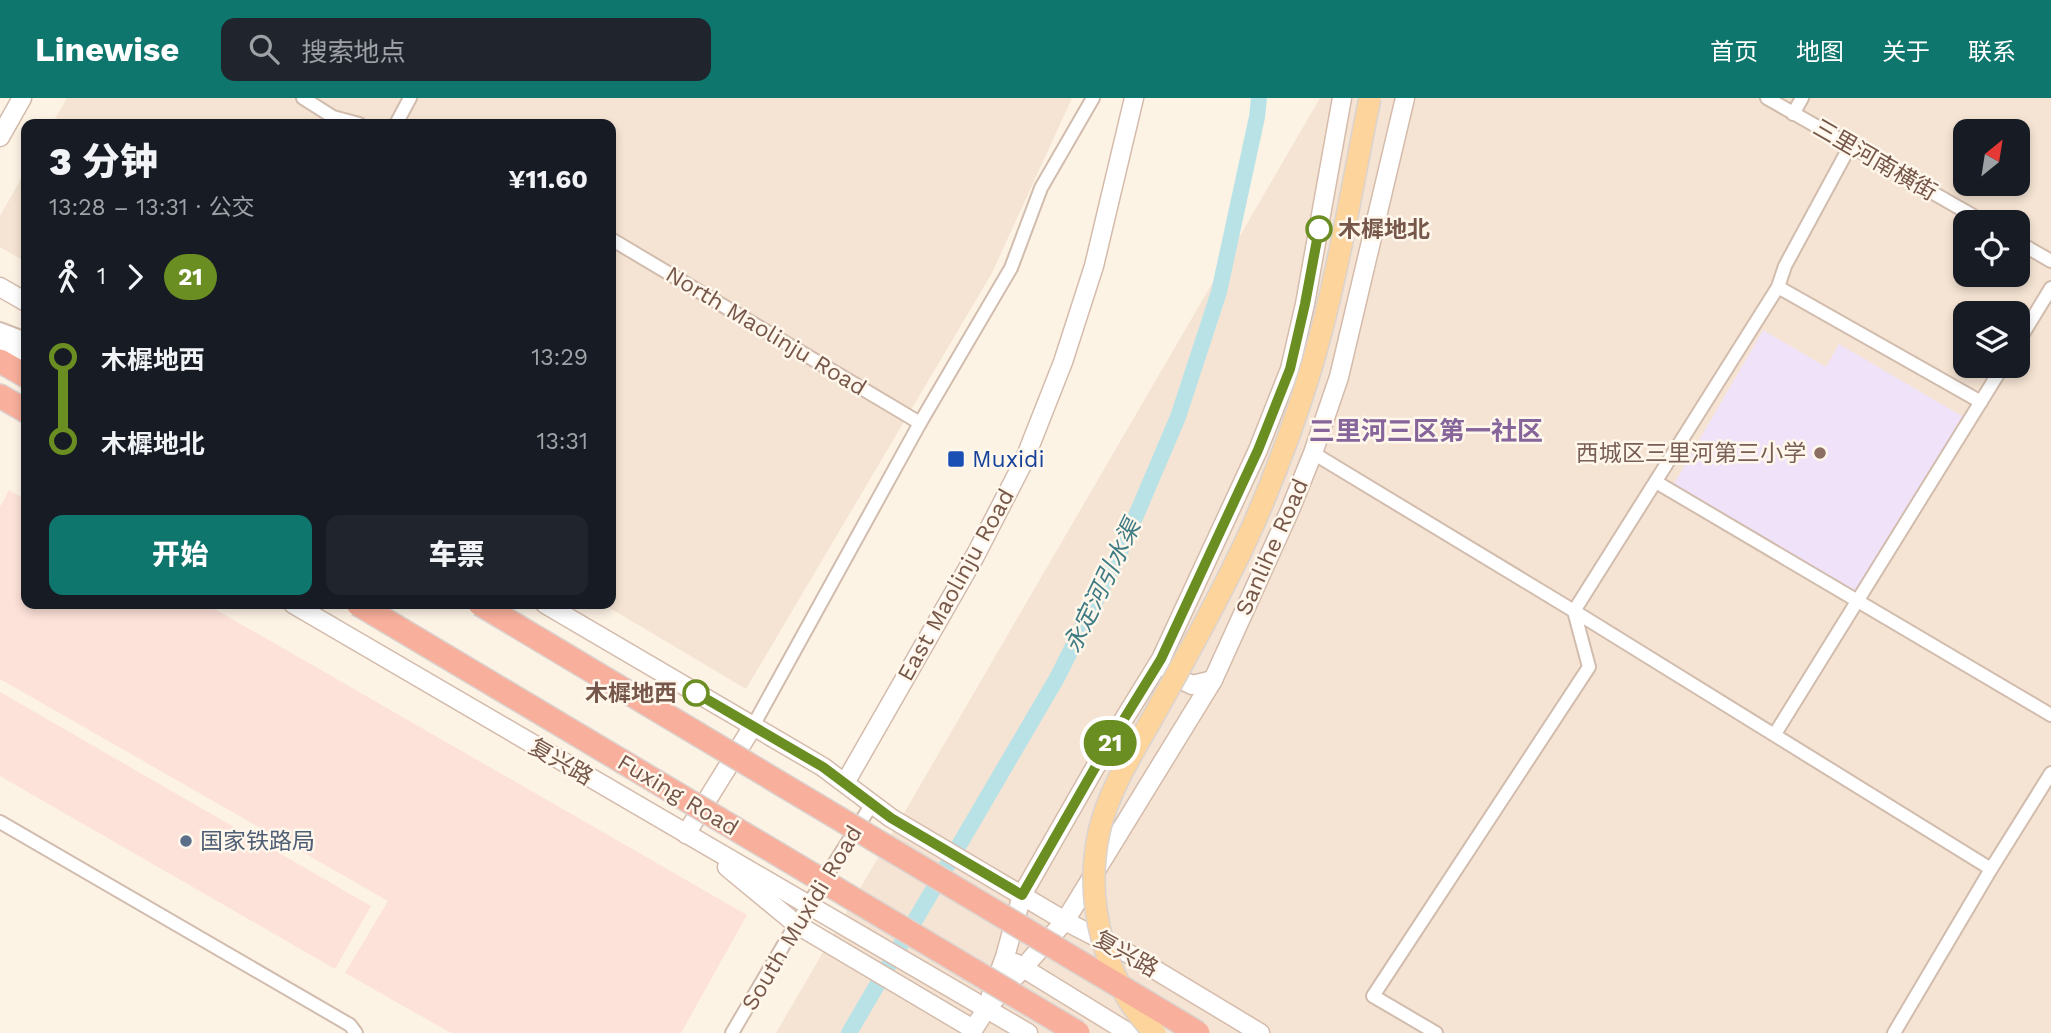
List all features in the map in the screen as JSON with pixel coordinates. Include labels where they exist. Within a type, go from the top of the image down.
[{"type":"highway","points":[[0,361],[21,373]]},
{"type":"highway","points":[[0,396],[21,408]]},
{"type":"highway","name":"Fuxing Road","points":[[366,609],[1078,1033]]},
{"type":"highway","points":[[488,609],[1032,936],[1199,1033]]},
{"type":"main road","points":[[1155,1033],[1124,993],[1105,947],[1096,907],[1099,833],[1124,769],[1192,647],[1251,530],[1282,453],[1313,360],[1328,303],[1370,98]]},
{"type":"street","points":[[0,137],[22,98]]},
{"type":"street","points":[[303,98],[341,119]]},
{"type":"street","points":[[399,119],[410,98]]},
{"type":"street","points":[[1093,98],[1041,188],[1011,268],[920,423],[753,726],[686,834],[796,924],[972,1031],[987,1008],[1005,957],[1022,895],[1161,659],[1258,450],[1290,369],[1305,304],[1342,98]]},
{"type":"street","name":"East Maolinju Road","points":[[845,783],[975,556],[1024,461],[1063,362],[1090,278],[1134,98]]},
{"type":"street","name":"Sanlihe Road","points":[[987,1008],[1065,921],[1213,680],[1290,510],[1339,377],[1405,98]]},
{"type":"street","name":"三里河南横街","points":[[1767,98],[1962,210]]},
{"type":"street","points":[[1793,114],[1802,98]]},
{"type":"street","points":[[1436,1033],[1373,996],[1589,667],[1574,611],[1778,287],[1785,266],[1850,146]]},
{"type":"street","name":"North Maolinju Road","points":[[616,242],[920,423]]},
{"type":"street","points":[[2030,249],[2051,261]]},
{"type":"street","points":[[0,287],[21,299]]},
{"type":"street","points":[[1778,287],[1981,402]]},
{"type":"street","points":[[2030,322],[2051,288]]},
{"type":"street","points":[[0,329],[21,337]]},
{"type":"street","points":[[0,344],[21,352]]},
{"type":"street","points":[[1290,369],[1339,377]]},
{"type":"street","points":[[1778,729],[1996,378]]},
{"type":"street","points":[[1313,453],[1991,869]]},
{"type":"street","points":[[1656,482],[2051,715]]},
{"type":"street","name":"复兴路","points":[[302,609],[987,1008]]},
{"type":"street","points":[[554,609],[823,767],[872,804]]},
{"type":"street","points":[[1161,659],[1172,675],[1192,685],[1213,680]]},
{"type":"street","points":[[1894,1033],[2051,773]]},
{"type":"street","name":"复兴路","points":[[872,804],[891,818],[1065,921],[1129,954],[1260,1033]]},
{"type":"street","name":"South Muxidi Road","points":[[732,1033],[796,924],[872,804]]},
{"type":"street","points":[[0,822],[350,1025],[356,1033]]},
{"type":"street","points":[[1005,957],[1129,1033]]},
{"type":"street","points":[[1199,1033],[1215,1006]]},
{"type":"street","points":[[944,1012],[987,1008],[1028,1033]]},
{"type":"shaded area","points":[[67,98],[1072,98],[992,273],[746,689],[611,609],[616,609],[616,119],[55,119]]},
{"type":"shaded area","points":[[1320,98],[2051,98],[2051,1033],[776,1033]]},
{"type":"shaded area","points":[[21,179],[21,259],[0,247],[0,216]]},
{"type":"shaded area","name":"西城区三里河第三小学","points":[[1763,330],[1826,367],[1839,344],[1967,419],[1863,599],[1672,487]]},
{"type":"shaded area","points":[[9,490],[21,497],[21,609],[215,609],[747,915],[681,1033],[451,1033],[345,973],[388,901],[0,679],[0,507]]},
{"type":"shaded area","name":"国家铁路局","points":[[0,692],[371,906],[335,969],[0,776]]},
{"type":"waterway","name":"永定河引水渠","points":[[849,1033],[1057,678],[1123,546],[1178,417],[1219,292],[1259,98]]},
{"type":"bus line","name":"21","points":[[696,693],[823,767],[891,818],[1022,895],[1161,659],[1258,450],[1290,369],[1319,229]]},
{"type":"place","name":"木樨地北","points":[[1319,229]]},
{"type":"place","name":"西城区三里河第三小学","points":[[1820,453]]},
{"type":"place","name":"Muxidi","points":[[956,459]]},
{"type":"place","name":"木樨地西","points":[[696,693]]},
{"type":"place","name":"国家铁路局","points":[[186,841]]},
{"type":"district","name":"三里河三区第一社区","points":[[1426,431]]}]
